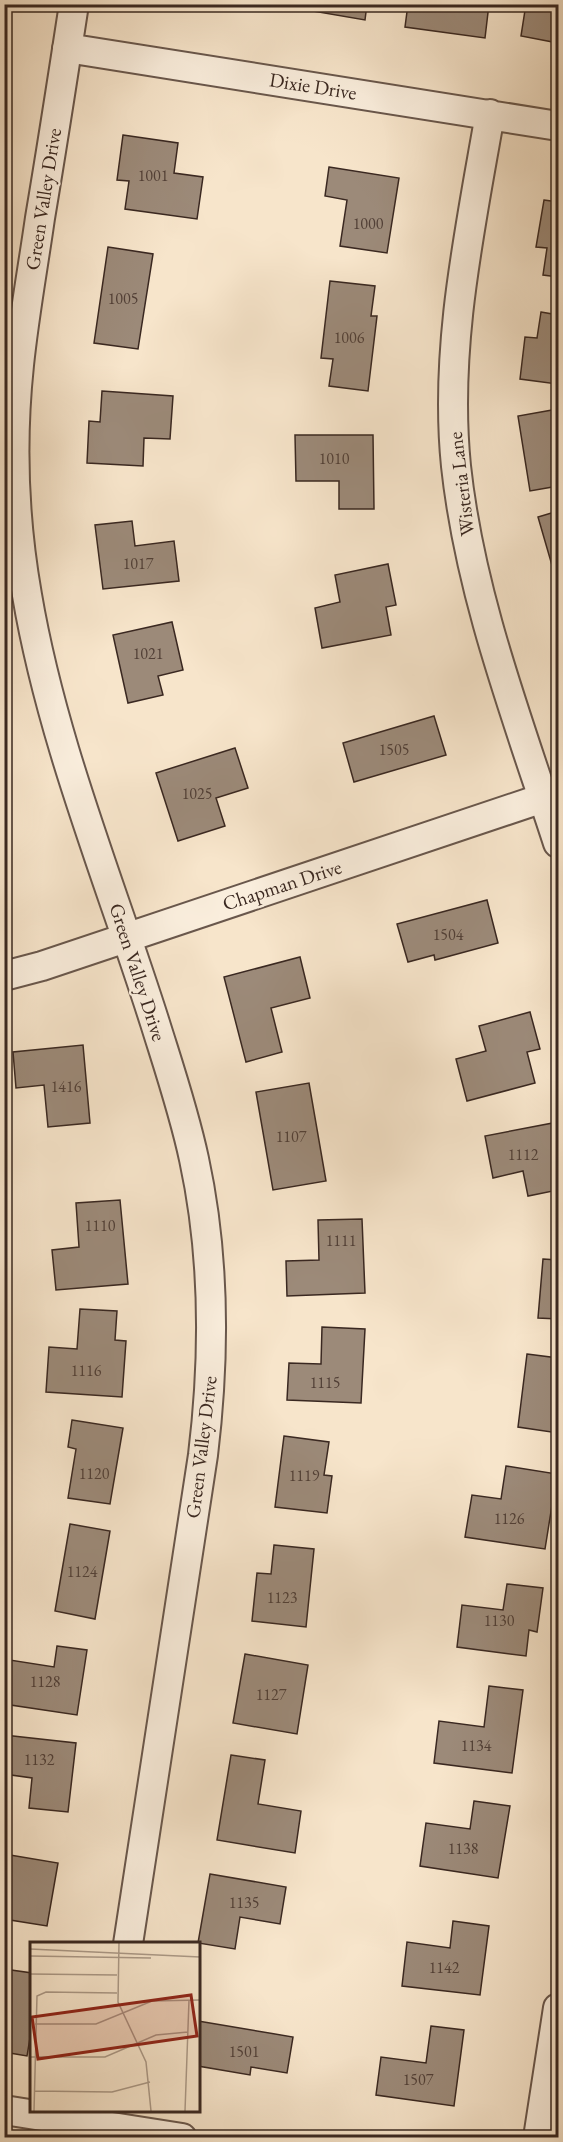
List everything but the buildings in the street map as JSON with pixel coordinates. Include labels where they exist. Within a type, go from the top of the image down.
[{"type":"street","name":"Green Valley Drive","points":[[74,4],[19,368],[15,452],[18,527],[26,593],[42,673],[61,739],[146,990],[178,1094],[203,1204],[213,1310],[210,1405],[204,1455],[128,1942]]},
{"type":"street","name":"Dixie Drive","points":[[67,48],[558,126]]},
{"type":"street","name":"Wisteria Lane","points":[[490,114],[455,334],[456,466],[468,545],[484,613],[551,795],[558,843]]},
{"type":"street","name":"Chapman Drive","points":[[4,976],[42,966],[551,795]]},
{"type":"street","points":[[538,2138],[558,2008]]},
{"type":"street","points":[[4,2110],[101,2118],[182,2138]]}]
